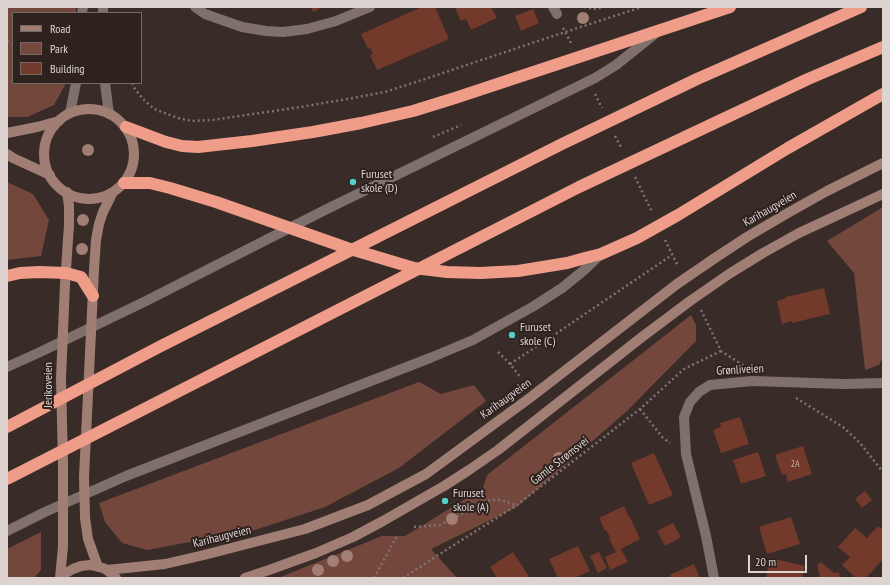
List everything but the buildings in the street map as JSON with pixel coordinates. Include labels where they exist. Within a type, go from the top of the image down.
[{"type":"highway","points":[[126,128],[166,142],[182,146],[198,147],[252,141],[361,123],[413,111],[455,98],[730,7]]},
{"type":"highway","points":[[7,427],[159,347],[562,144],[697,80],[861,7]]},
{"type":"highway","points":[[7,479],[578,187],[727,116],[883,47]]},
{"type":"highway","points":[[124,183],[150,183],[170,188],[216,202],[347,248],[414,268],[447,272],[480,273],[518,271],[567,263],[601,254],[637,238],[678,215],[788,148],[883,94]]},
{"type":"highway","points":[[7,276],[26,273],[66,278],[81,277],[93,296]]},
{"type":"main road","points":[[7,133],[37,128],[58,121],[70,113],[79,110],[100,110],[115,117],[126,128],[131,137],[134,147],[134,158],[132,168],[124,183],[113,192],[102,197],[90,199],[78,197],[60,188],[50,176],[44,153],[46,141],[51,130],[58,121]]},
{"type":"main road","points":[[7,154],[50,176]]},
{"type":"main road","name":"Karihaugveien","points":[[102,568],[135,568],[165,564],[276,537],[333,519],[374,501],[426,474],[531,397],[677,284],[715,258],[786,214],[883,163]]},
{"type":"main road","name":"Jerikoveien","points":[[60,578],[63,548],[61,378],[69,226],[67,192]]},
{"type":"main road","points":[[113,192],[99,224],[94,270],[84,477],[85,518],[88,539],[102,568],[116,578]]},
{"type":"main road","points":[[245,578],[316,553],[353,537],[444,486],[498,450],[642,337],[729,274],[799,233],[883,194]]},
{"type":"main road","name":"Jerikoveien","points":[[60,578],[69,571],[81,566],[90,565],[102,568]]},
{"type":"street","points":[[194,7],[205,14],[242,27],[283,32],[308,29],[329,23],[370,7]]},
{"type":"street","points":[[7,367],[38,354],[144,302],[325,210],[595,78],[616,65],[660,30]]},
{"type":"street","points":[[70,113],[76,84]]},
{"type":"street","points":[[105,84],[109,114]]},
{"type":"street","points":[[7,531],[45,512],[126,476],[473,340],[562,288],[601,254]]},
{"type":"street","name":"Grønliveien","points":[[714,578],[706,536],[686,454],[684,418],[690,402],[699,392],[710,384],[752,381],[883,383]]},
{"type":"path","points":[[584,7],[596,9],[603,7]]},
{"type":"path","points":[[132,84],[143,99],[154,108],[178,118],[192,121],[212,120],[301,107],[392,89],[642,7]]},
{"type":"path","points":[[510,364],[672,254]]},
{"type":"path","name":"Gamle Strømsvei","points":[[403,578],[517,505],[640,409],[684,369],[721,350]]},
{"type":"path","points":[[498,352],[521,378]]},
{"type":"path","points":[[640,409],[663,438],[675,448],[686,454]]},
{"type":"path","points":[[414,527],[440,525],[487,501],[501,500],[517,505]]},
{"type":"path","points":[[374,578],[397,536]]},
{"type":"green space","points":[[7,7],[76,7],[76,12],[12,12],[12,84],[65,84],[54,105],[27,117],[7,117]]},
{"type":"green space","points":[[7,182],[33,194],[49,220],[41,256],[7,260]]},
{"type":"green space","points":[[883,207],[883,357],[879,365],[865,370],[854,273],[827,241]]},
{"type":"green space","points":[[691,315],[696,325],[696,341],[627,411],[517,507],[431,549],[457,578],[278,578],[382,536],[405,536],[483,488],[487,475]]},
{"type":"green space","points":[[419,382],[441,394],[474,385],[486,401],[399,468],[325,507],[255,530],[147,550],[122,543],[105,522],[99,503]]},
{"type":"green space","points":[[41,532],[41,570],[34,578],[7,578],[7,549]]},
{"type":"place","name":"Furuset skole (D)","points":[[353,182]]},
{"type":"place","name":"Furuset skole (C)","points":[[512,335]]},
{"type":"place","name":"Furuset skole (A)","points":[[445,501]]}]
